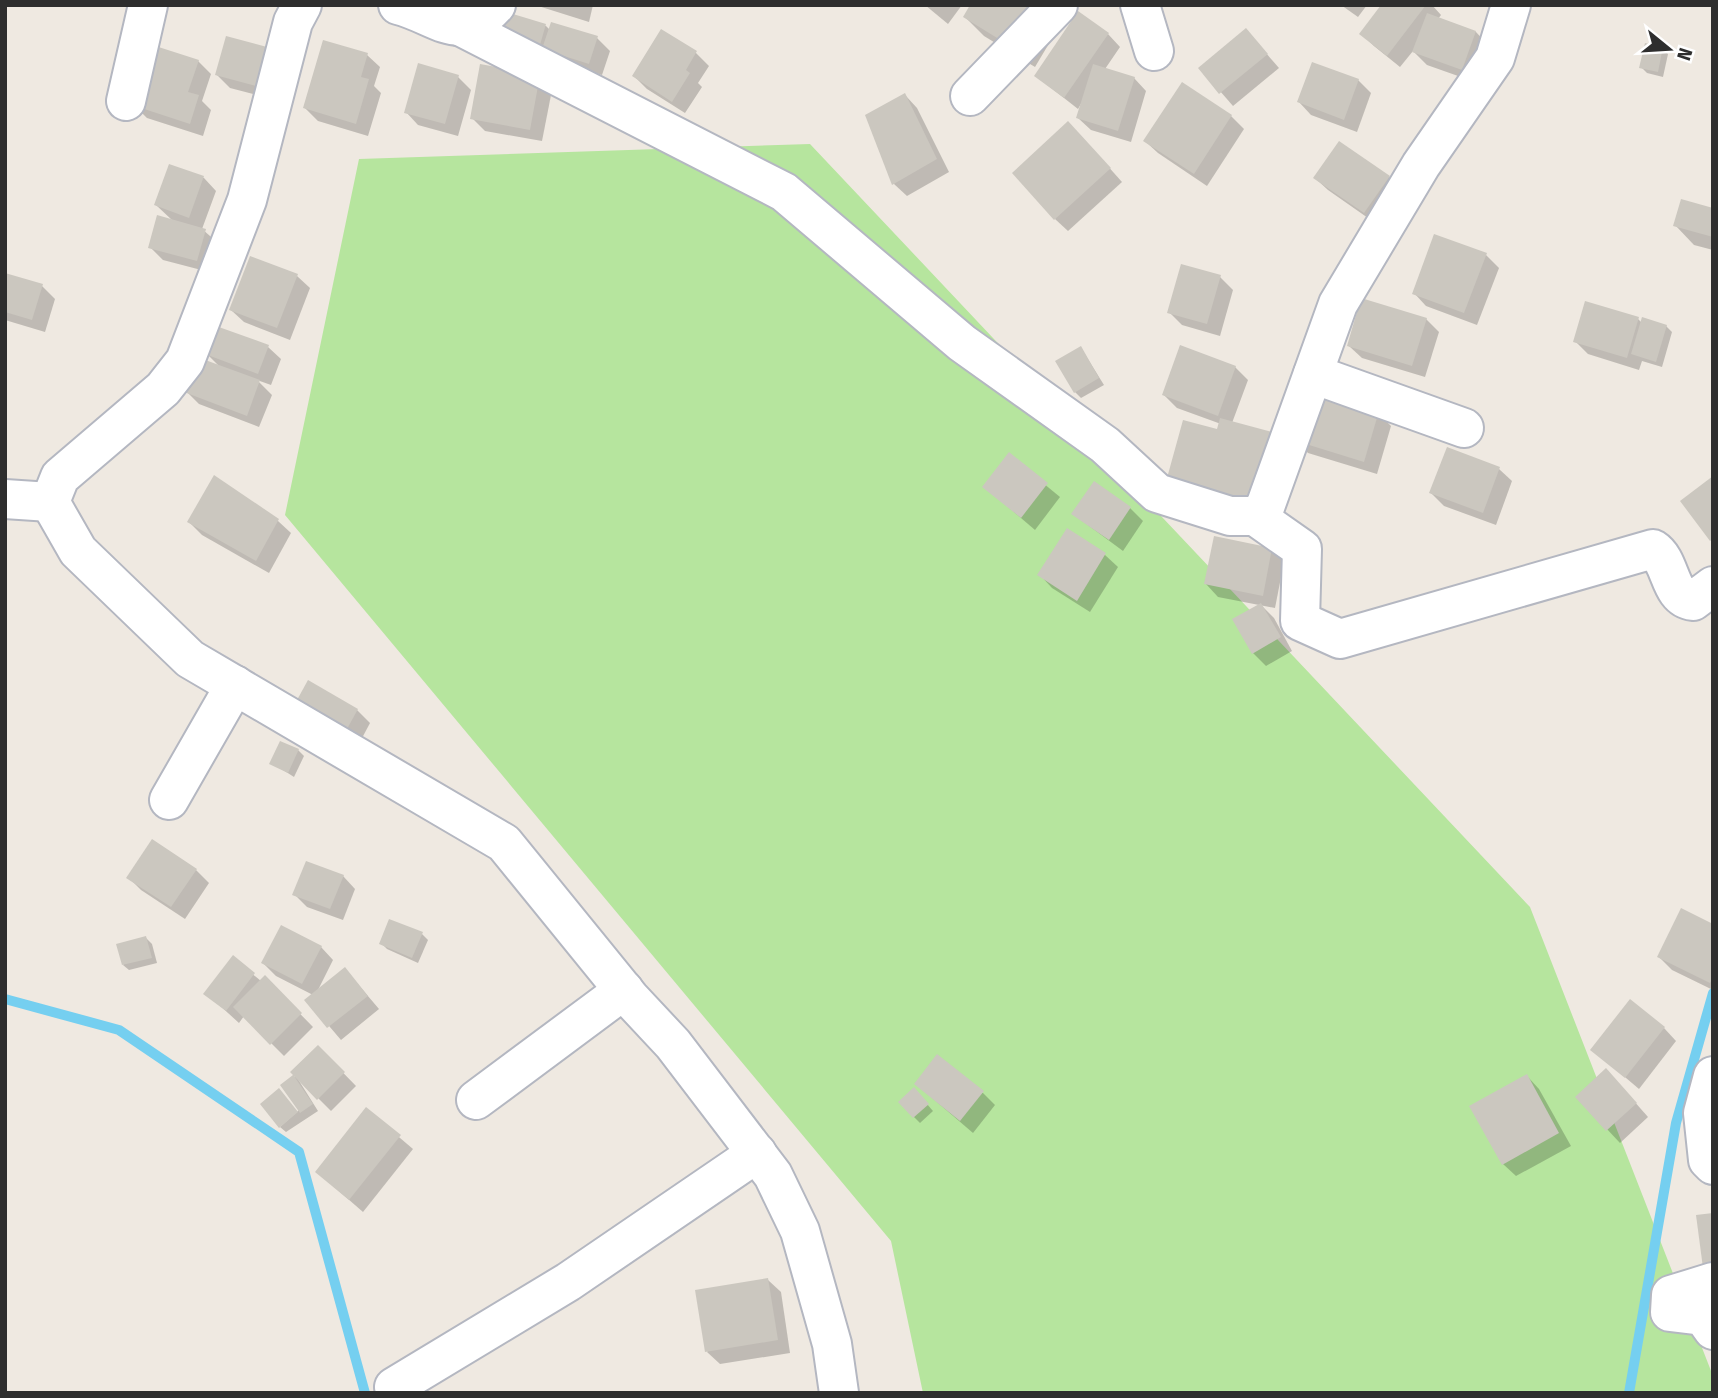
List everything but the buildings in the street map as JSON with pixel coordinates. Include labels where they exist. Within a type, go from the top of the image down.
[{"type":"street","points":[[126,101],[148,5]]},
{"type":"street","points":[[50,502],[60,477],[163,389],[185,361],[247,200],[293,22],[302,5]]},
{"type":"street","points":[[398,5],[451,27],[473,24],[496,5]]},
{"type":"street","points":[[970,96],[1058,5]]},
{"type":"street","points":[[1140,5],[1154,51]]},
{"type":"street","points":[[1255,516],[1265,507],[1338,304],[1421,165],[1494,58],[1511,5]]},
{"type":"street","points":[[463,27],[784,192],[962,343],[1105,445],[1157,493],[1230,516],[1255,516],[1302,549],[1300,621],[1339,639],[1653,549],[1661,556],[1679,596],[1693,601],[1713,586]]},
{"type":"street","points":[[1313,374],[1464,428]]},
{"type":"street","points":[[5,499],[50,502]]},
{"type":"street","points":[[50,502],[78,551],[190,659],[504,844],[624,990],[673,1044],[773,1175],[800,1231],[832,1344],[839,1393]]},
{"type":"street","points":[[169,800],[235,685]]},
{"type":"street","points":[[476,1100],[624,990]]},
{"type":"street","points":[[1713,1076],[1703,1113],[1708,1160],[1713,1165]]},
{"type":"street","points":[[394,1387],[568,1282],[757,1153]]},
{"type":"street","points":[[1713,1282],[1671,1295],[1670,1312],[1703,1316],[1713,1330]]},
{"type":"green space","points":[[810,144],[1530,907],[1713,1376],[1713,1393],[923,1393],[891,1241],[285,515],[359,159]]},
{"type":"waterway","points":[[1629,1393],[1676,1123],[1713,993]]},
{"type":"waterway","points":[[5,999],[119,1030],[299,1152],[365,1393]]}]
